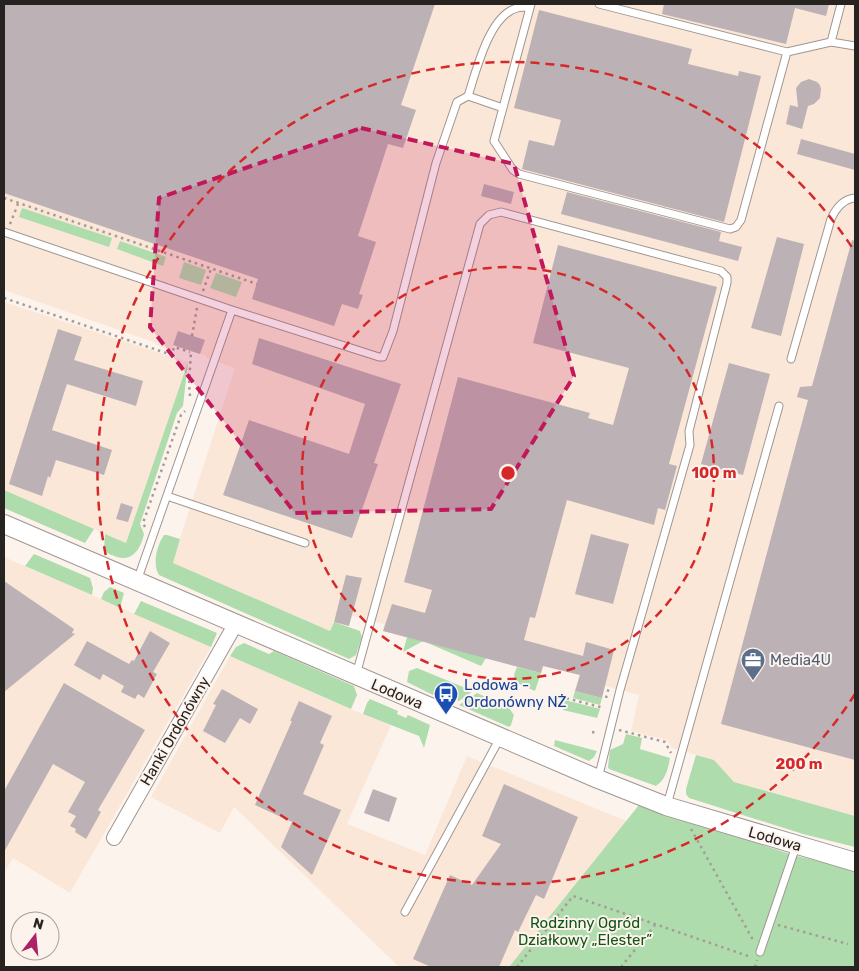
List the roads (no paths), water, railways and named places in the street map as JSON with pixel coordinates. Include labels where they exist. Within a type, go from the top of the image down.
[{"type":"street","name":"Lodowa","points":[[4,524],[598,780],[673,808],[855,862]]},
{"type":"street","name":"Hanki Ordonówny","points":[[114,838],[235,625]]},
{"type":"lane","points":[[599,4],[787,52],[831,42],[855,46]]},
{"type":"lane","points":[[831,42],[841,4]]},
{"type":"lane","points":[[6,229],[232,310],[372,356],[382,357],[393,331],[436,163],[457,102],[468,96],[488,37],[504,17],[516,8],[530,5],[494,141],[513,170],[519,174],[730,229],[736,227],[741,220],[787,52]]},
{"type":"lane","points":[[468,96],[503,108]]},
{"type":"lane","points":[[791,359],[831,219],[837,207],[851,198],[855,198]]},
{"type":"lane","points":[[355,676],[480,224],[489,215],[501,212],[721,271],[727,277],[727,283],[689,431],[690,445],[598,780]]},
{"type":"lane","points":[[137,582],[232,310]]},
{"type":"lane","points":[[673,808],[680,756],[779,406]]},
{"type":"lane","points":[[167,496],[305,543]]},
{"type":"lane","points":[[405,912],[500,738]]},
{"type":"lane","points":[[759,955],[796,845]]},
{"type":"place","name":"Media4U","points":[[753,681]]},
{"type":"place","name":"Lodowa - Ordonówny NŻ","points":[[446,715]]},
{"type":"park label","name":"Rodzinny Ogród Działkowy „Elester”","points":[[585,932]]}]
